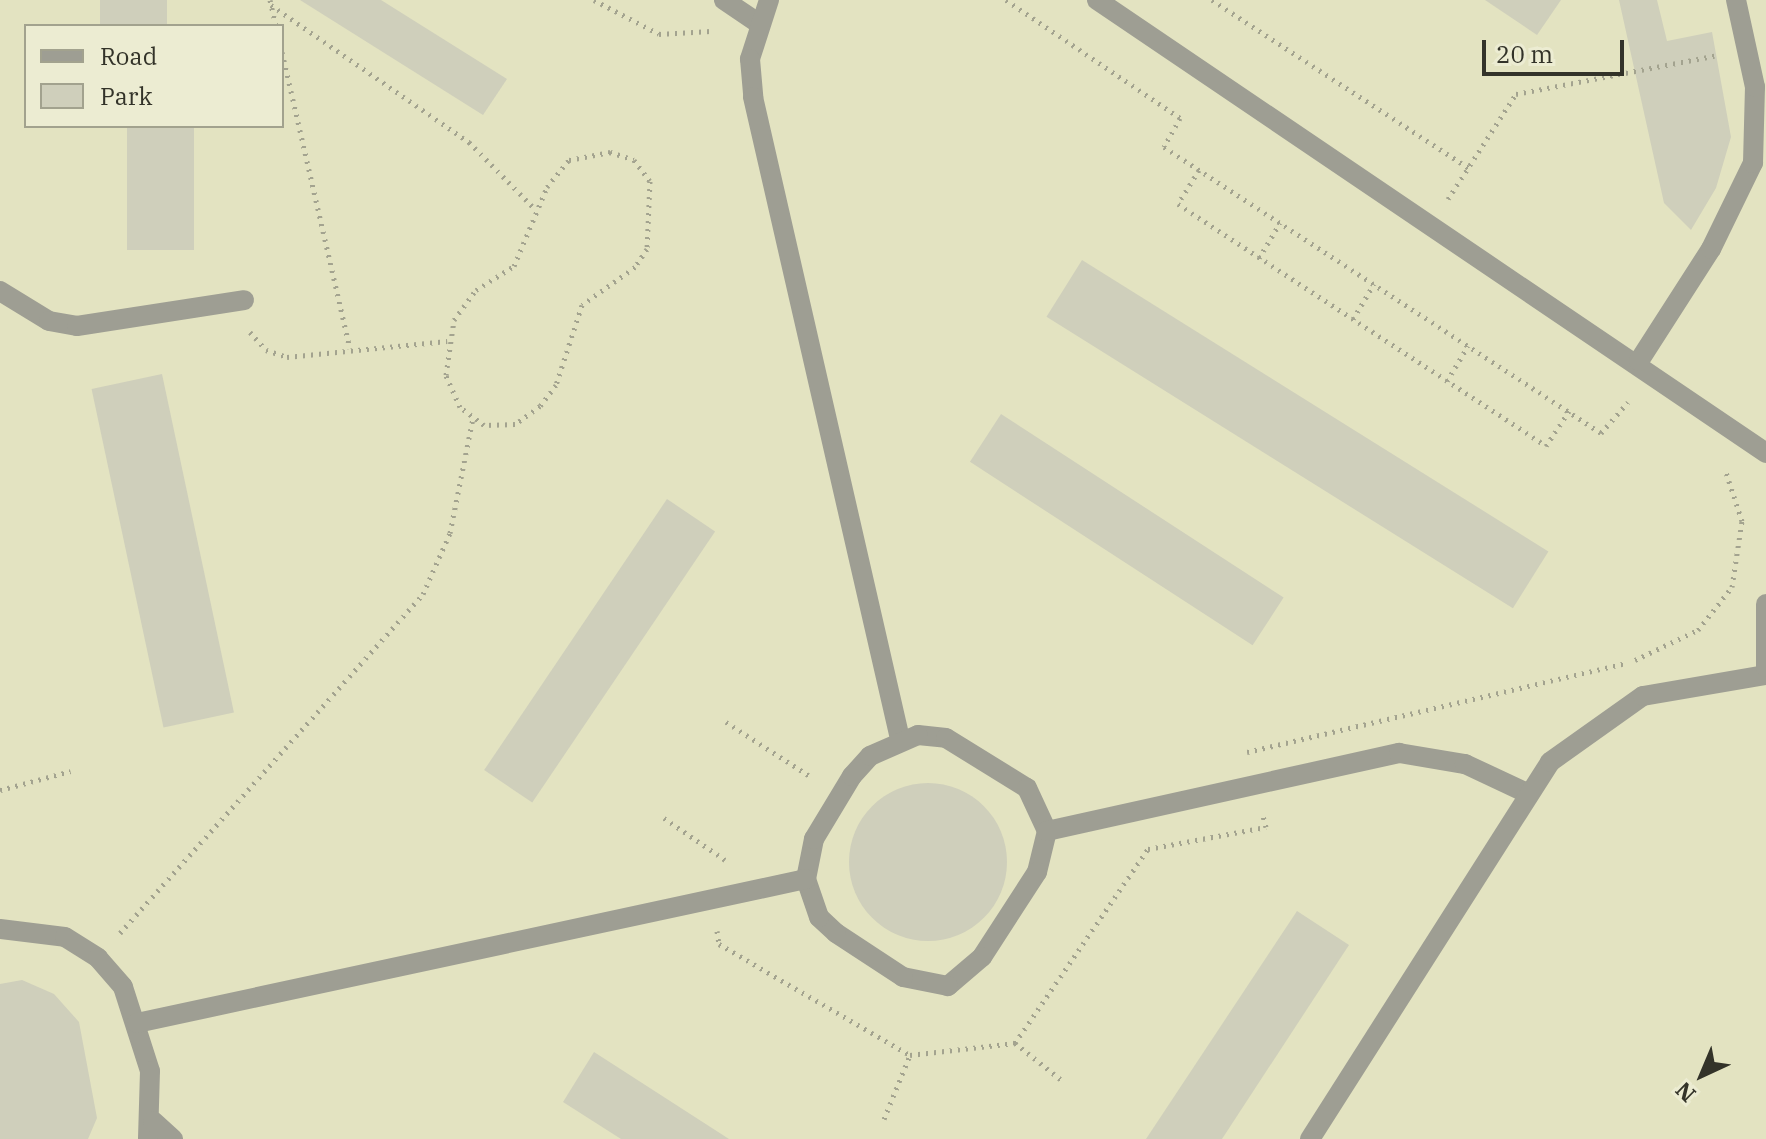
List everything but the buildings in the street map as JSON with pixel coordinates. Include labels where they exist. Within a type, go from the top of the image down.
[{"type":"street","points":[[724,0],[753,19]]},
{"type":"street","points":[[769,0],[753,19],[753,97],[900,739]]},
{"type":"street","points":[[1097,0],[1639,361],[1766,453]]},
{"type":"street","points":[[1639,361],[1741,197],[1757,128],[1760,85],[1747,50],[1736,0]]},
{"type":"street","points":[[0,291],[23,309],[77,326],[244,300]]},
{"type":"street","points":[[1766,604],[1766,667]]},
{"type":"street","points":[[1310,1139],[1527,793],[1577,736],[1643,696],[1766,675]]},
{"type":"street","points":[[946,738],[986,759],[1027,788],[1047,831],[1030,885],[975,966],[948,986],[903,977],[836,933],[819,917],[806,879],[814,839],[840,796],[870,756],[900,739],[946,738]]},
{"type":"street","points":[[1047,831],[1399,753],[1465,764],[1527,793]]},
{"type":"street","points":[[137,1023],[806,879]]},
{"type":"street","points":[[0,929],[65,937],[98,958],[123,987],[137,1023],[151,1130],[173,1139]]},
{"type":"path","points":[[594,0],[659,34],[704,34],[753,19]]},
{"type":"path","points":[[1006,0],[1180,118],[1164,147],[1601,433],[1626,400],[1638,409]]},
{"type":"path","points":[[1212,0],[1469,168]]},
{"type":"path","points":[[271,3],[276,24]]},
{"type":"path","points":[[271,3],[469,142],[536,210]]},
{"type":"path","points":[[1432,223],[1516,94],[1747,50]]},
{"type":"path","points":[[284,61],[350,348]]},
{"type":"path","points":[[98,958],[423,594],[450,533],[473,418],[446,375],[447,341],[464,304],[514,266],[536,210],[569,160],[590,155],[634,160],[653,195],[647,249],[635,267],[582,305],[556,385],[540,406],[515,424],[473,418]]},
{"type":"path","points":[[1199,170],[1178,204],[1546,446],[1569,411]]},
{"type":"path","points":[[1259,258],[1280,223]]},
{"type":"path","points":[[1353,319],[1374,284]]},
{"type":"path","points":[[244,300],[248,328],[266,350],[287,357],[350,348],[447,341]]},
{"type":"path","points":[[1447,381],[1468,346]]},
{"type":"path","points":[[1712,461],[1725,469],[1747,438]]},
{"type":"path","points":[[726,722],[840,796]]},
{"type":"path","points":[[0,790],[71,771]]},
{"type":"path","points":[[664,818],[766,887]]},
{"type":"path","points":[[1015,1043],[1064,1082]]},
{"type":"path","points":[[884,1119],[910,1055]]},
{"type":"shaded area","points":[[0,0],[1766,0],[1766,1139],[0,1139]]},
{"type":"green space","points":[[100,0],[167,0],[167,24],[100,24]]},
{"type":"green space","points":[[300,0],[381,0],[507,79],[483,115]]},
{"type":"green space","points":[[1485,0],[1561,0],[1537,35]]},
{"type":"green space","points":[[1619,0],[1657,0],[1667,41],[1712,32],[1731,137],[1716,188],[1691,230],[1664,203]]},
{"type":"green space","points":[[127,128],[194,128],[194,250],[127,250]]},
{"type":"green space","points":[[1082,260],[1548,551],[1513,608],[1046,317]]},
{"type":"green space","points":[[162,374],[234,712],[164,727],[92,389]]},
{"type":"green space","points":[[1001,414],[1284,598],[1253,645],[970,462]]},
{"type":"green space","points":[[667,499],[715,531],[532,803],[484,770]]},
{"type":"green space","points":[[928,783],[958,789],[984,806],[1001,832],[1007,862],[1001,892],[984,918],[958,935],[928,941],[898,935],[872,918],[855,892],[849,862],[855,832],[872,806],[898,789]]},
{"type":"green space","points":[[1297,911],[1349,945],[1222,1139],[1146,1139]]},
{"type":"green space","points":[[22,980],[54,994],[79,1022],[97,1118],[88,1139],[0,1139],[0,984]]},
{"type":"green space","points":[[594,1052],[729,1139],[621,1139],[563,1102]]}]
